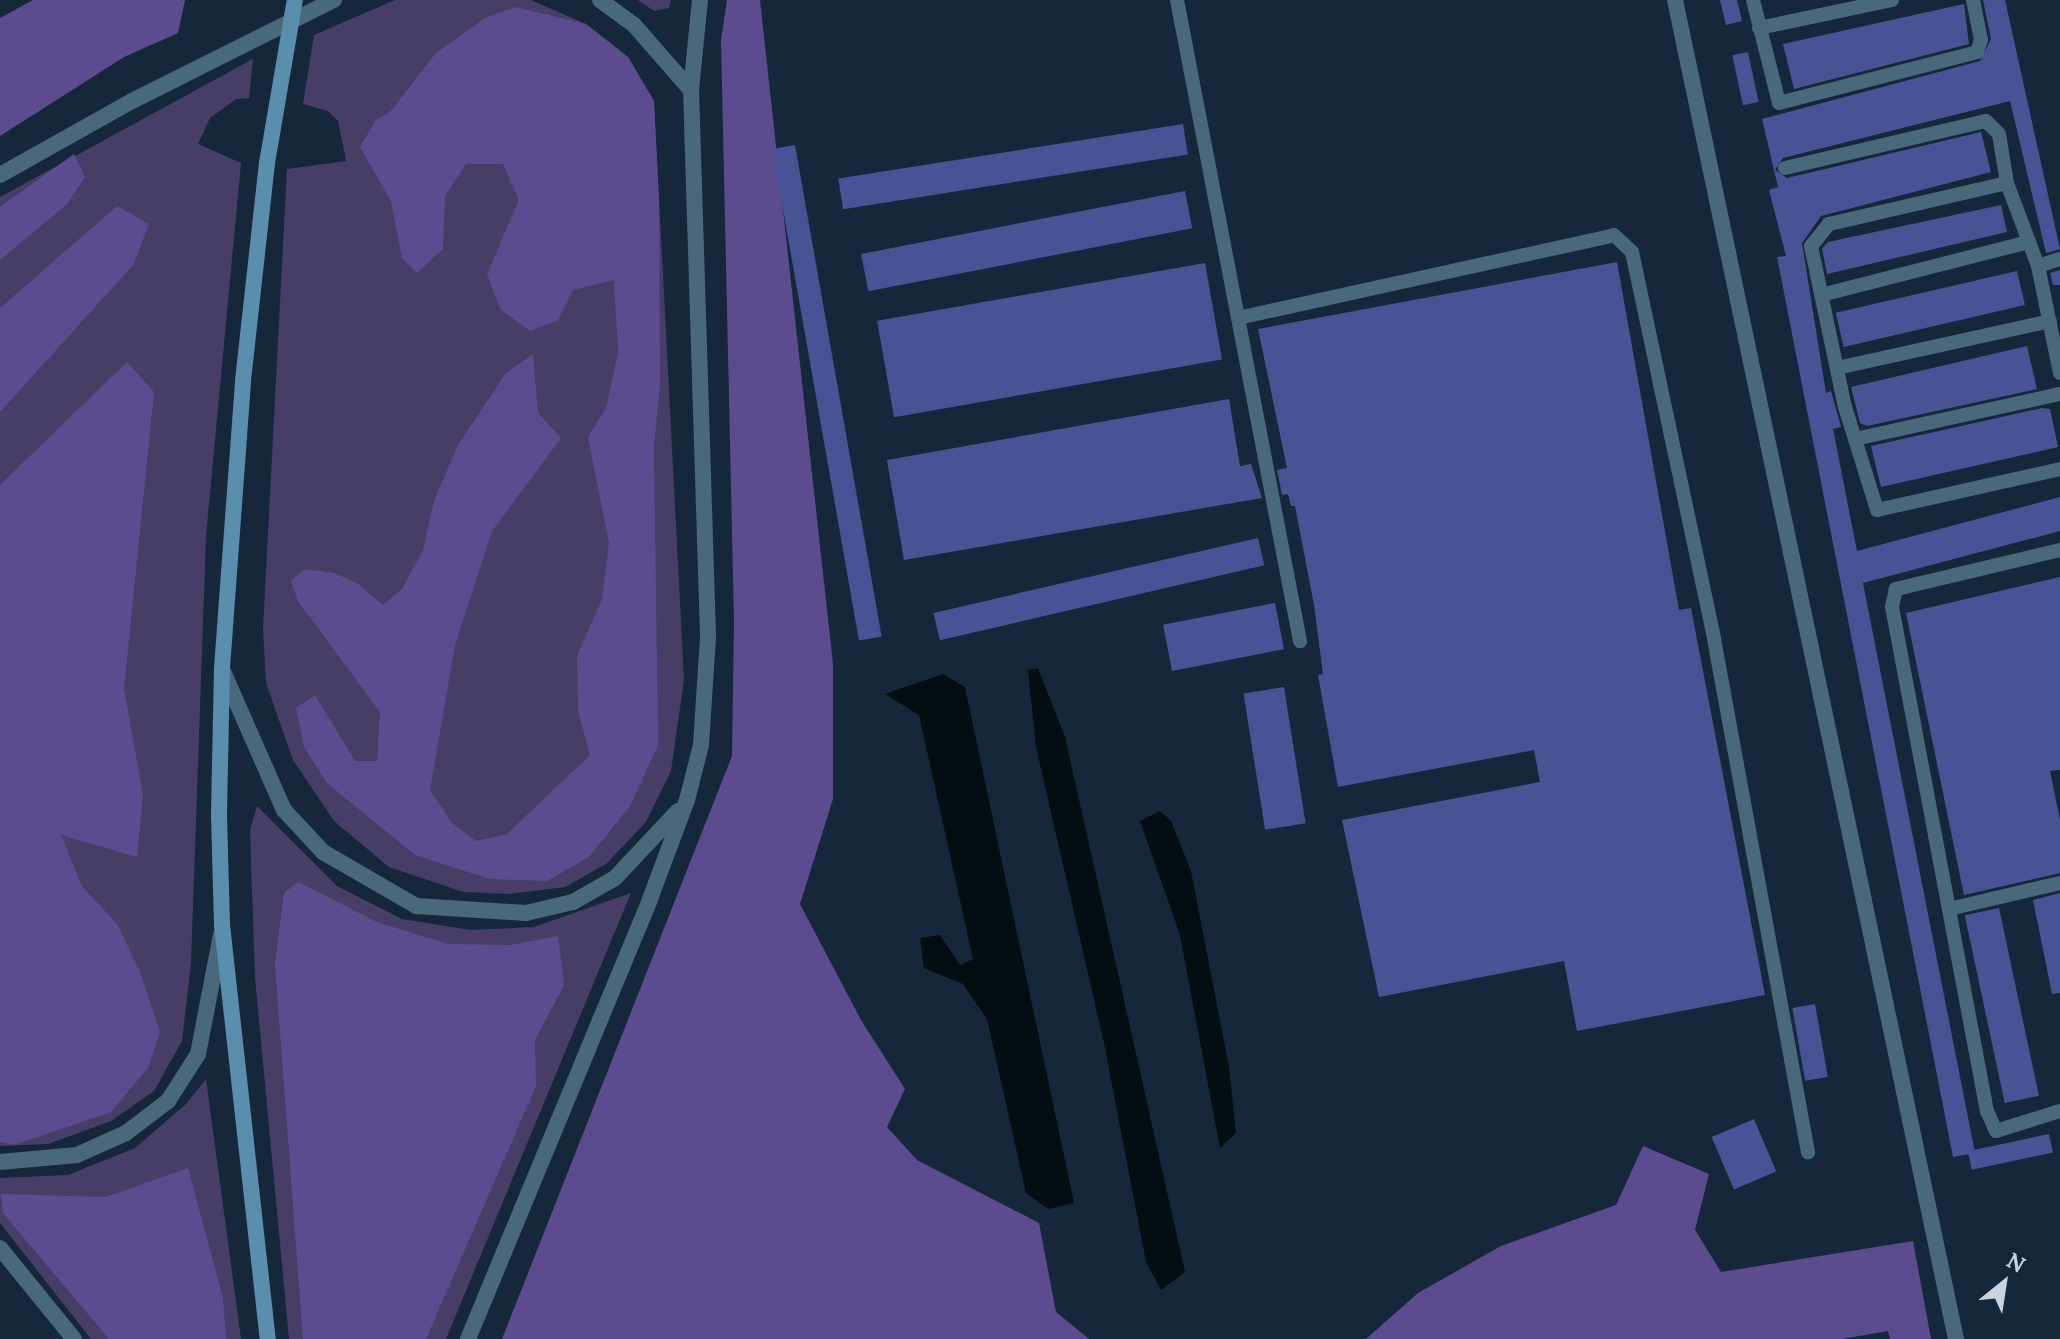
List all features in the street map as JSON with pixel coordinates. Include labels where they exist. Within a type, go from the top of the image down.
[{"type":"main road","points":[[268,1339],[222,925],[222,669],[243,382],[267,163],[295,0]]},
{"type":"street","points":[[0,175],[132,101],[334,0]]},
{"type":"street","points":[[600,0],[634,25],[691,90]]},
{"type":"street","points":[[468,1339],[687,800],[709,688],[691,90],[700,0]]},
{"type":"street","points":[[1675,0],[1956,1339]]},
{"type":"street","points":[[222,669],[284,810],[323,852],[416,906],[526,913],[573,902],[615,878],[687,800]]},
{"type":"street","points":[[0,1162],[77,1155],[126,1133],[168,1101],[198,1054],[222,925]]},
{"type":"street","points":[[0,1248],[74,1339]]},
{"type":"lane","points":[[1177,0],[1300,641]]},
{"type":"lane","points":[[1753,0],[1779,103],[1977,52],[1981,40],[1973,0]]},
{"type":"lane","points":[[1759,28],[1892,0]]},
{"type":"lane","points":[[1785,168],[1986,121],[1999,134],[2007,183],[2038,266],[2060,373]]},
{"type":"lane","points":[[2007,183],[1829,224],[1811,246],[1837,368],[1877,510],[2060,469]]},
{"type":"lane","points":[[1238,318],[1614,235],[1632,252],[1714,639],[1808,1152]]},
{"type":"lane","points":[[1821,295],[2029,242]]},
{"type":"lane","points":[[2038,266],[2060,259]]},
{"type":"lane","points":[[1837,368],[2050,321]]},
{"type":"lane","points":[[1855,439],[2060,394]]},
{"type":"lane","points":[[2060,550],[1896,589],[1892,607],[1987,1111],[1996,1131],[2060,1111]]},
{"type":"lane","points":[[1949,909],[2060,883]]},
{"type":"shaded area","points":[[33,0],[185,0],[178,33],[124,57],[0,136],[0,18]]},
{"type":"shaded area","points":[[395,0],[531,0],[586,24],[628,57],[654,101],[684,680],[671,771],[646,822],[606,864],[565,887],[509,894],[463,892],[389,867],[334,821],[293,760],[266,683],[263,629],[287,169],[346,161],[338,121],[328,111],[303,104],[314,35]]},
{"type":"shaded area","points":[[638,0],[671,0],[669,8],[654,11]]},
{"type":"shaded area","points":[[727,0],[760,0],[833,664],[833,799],[800,904],[861,1020],[905,1089],[887,1127],[917,1160],[1039,1223],[1056,1312],[1089,1339],[502,1339],[732,756],[734,622],[721,40]]},
{"type":"shaded area","points":[[515,7],[586,24],[628,57],[654,101],[659,201],[660,384],[654,446],[658,745],[630,806],[589,857],[547,881],[490,879],[415,855],[327,783],[304,747],[296,708],[315,695],[355,761],[377,761],[380,712],[298,601],[291,581],[305,569],[334,573],[357,583],[383,605],[402,589],[423,550],[434,501],[458,445],[506,373],[533,354],[538,413],[561,438],[492,531],[455,645],[430,790],[452,823],[476,841],[507,834],[590,755],[578,711],[577,656],[602,599],[609,543],[588,437],[606,408],[618,353],[614,280],[573,290],[558,320],[530,331],[501,310],[487,274],[519,200],[503,164],[466,164],[445,196],[443,249],[417,273],[402,258],[391,201],[360,147],[376,120],[391,111],[436,53],[485,18]]},
{"type":"shaded area","points":[[253,59],[249,98],[236,99],[210,118],[198,144],[241,163],[206,536],[191,963],[182,1041],[154,1091],[111,1121],[48,1144],[0,1146],[0,197]]},
{"type":"shaded area","points":[[74,154],[85,177],[67,204],[0,260],[0,207]]},
{"type":"shaded area","points":[[117,206],[149,224],[133,265],[0,412],[0,308]]},
{"type":"shaded area","points":[[127,362],[154,392],[124,689],[143,795],[137,857],[61,835],[82,886],[117,924],[140,972],[160,1032],[148,1068],[111,1112],[14,1145],[0,1142],[0,485]]},
{"type":"shaded area","points":[[1038,668],[1065,737],[1185,1272],[1161,1290],[1146,1262],[1104,1043],[1036,747],[1028,670]]},
{"type":"shaded area","points":[[943,674],[965,687],[1074,1203],[1048,1209],[1026,1193],[987,1019],[963,984],[924,968],[920,938],[940,935],[960,965],[973,959],[919,715],[885,694]]},
{"type":"shaded area","points":[[257,806],[337,886],[402,919],[470,930],[534,927],[631,893],[446,1339],[289,1339],[255,978],[250,830]]},
{"type":"shaded area","points":[[1160,811],[1171,821],[1191,871],[1229,1067],[1236,1133],[1220,1148],[1180,935],[1140,821]]},
{"type":"shaded area","points":[[298,882],[377,922],[448,944],[511,945],[558,936],[564,985],[535,1040],[536,1086],[426,1339],[303,1339],[275,965],[284,893]]},
{"type":"shaded area","points":[[206,1079],[241,1339],[91,1339],[0,1223],[0,1178],[68,1175],[135,1148],[186,1104]]},
{"type":"shaded area","points":[[1643,1146],[1709,1174],[1695,1230],[1721,1272],[1913,1241],[1931,1339],[1890,1339],[1888,1331],[1842,1339],[1366,1339],[1418,1293],[1501,1246],[1616,1205]]},
{"type":"shaded area","points":[[188,1168],[223,1298],[226,1339],[109,1339],[3,1213],[1,1194],[106,1197]]},
{"type":"building","points":[[1720,0],[1737,0],[1742,21],[1726,25]]},
{"type":"building","points":[[1983,0],[2005,0],[2060,249],[2046,253],[2010,101],[1783,158],[1775,170],[1787,178],[1981,132],[1991,172],[1821,216],[1802,243],[1826,393],[1831,391],[1841,427],[1833,429],[1857,551],[2060,497],[2060,531],[1863,583],[1975,1153],[1953,1157],[1777,257],[1786,256],[1769,190],[1778,187],[1762,119],[1980,61],[1991,39]]},
{"type":"building","points":[[1964,4],[1969,44],[1794,89],[1783,44]]},
{"type":"building","points":[[1748,52],[1759,102],[1743,105],[1732,55]]},
{"type":"building","points":[[1183,124],[1188,155],[843,209],[838,179]]},
{"type":"building","points":[[795,145],[882,636],[859,640],[772,149]]},
{"type":"building","points":[[1185,191],[1192,228],[868,291],[861,254]]},
{"type":"building","points":[[2001,205],[2007,232],[1827,274],[1822,249],[1828,242]]},
{"type":"building","points":[[1617,262],[1679,610],[1691,608],[1765,995],[1577,1031],[1564,961],[1379,997],[1342,820],[1540,782],[1534,750],[1338,787],[1318,675],[1323,674],[1314,605],[1295,506],[1291,506],[1288,494],[1282,495],[1277,470],[1287,468],[1258,329]]},
{"type":"building","points":[[1205,263],[1222,360],[894,417],[877,321]]},
{"type":"building","points":[[2060,270],[2060,285],[2053,285],[2050,273]]},
{"type":"building","points":[[2017,271],[2025,305],[1844,347],[1836,313]]},
{"type":"building","points":[[2027,346],[2037,389],[1867,426],[1860,423],[1851,387]]},
{"type":"building","points":[[1229,399],[1240,466],[1251,464],[1262,498],[904,560],[887,460]]},
{"type":"building","points":[[2042,408],[2050,409],[2058,447],[1881,487],[1871,446]]},
{"type":"building","points":[[1258,538],[1264,565],[940,640],[934,613]]},
{"type":"building","points":[[2060,577],[2060,770],[2050,771],[2060,820],[2060,873],[1964,895],[1906,613]]},
{"type":"building","points":[[1275,603],[1284,649],[1172,671],[1163,625]]},
{"type":"building","points":[[1284,687],[1306,823],[1265,830],[1244,693]]},
{"type":"building","points":[[2060,893],[2060,993],[2052,994],[2033,900]]},
{"type":"building","points":[[1999,908],[2039,1096],[2005,1103],[1965,915]]},
{"type":"building","points":[[1815,1004],[1828,1077],[1805,1081],[1792,1008]]},
{"type":"building","points":[[1754,1119],[1776,1171],[1734,1189],[1712,1137]]},
{"type":"building","points":[[2049,1134],[2053,1153],[1972,1170],[1968,1151]]}]
